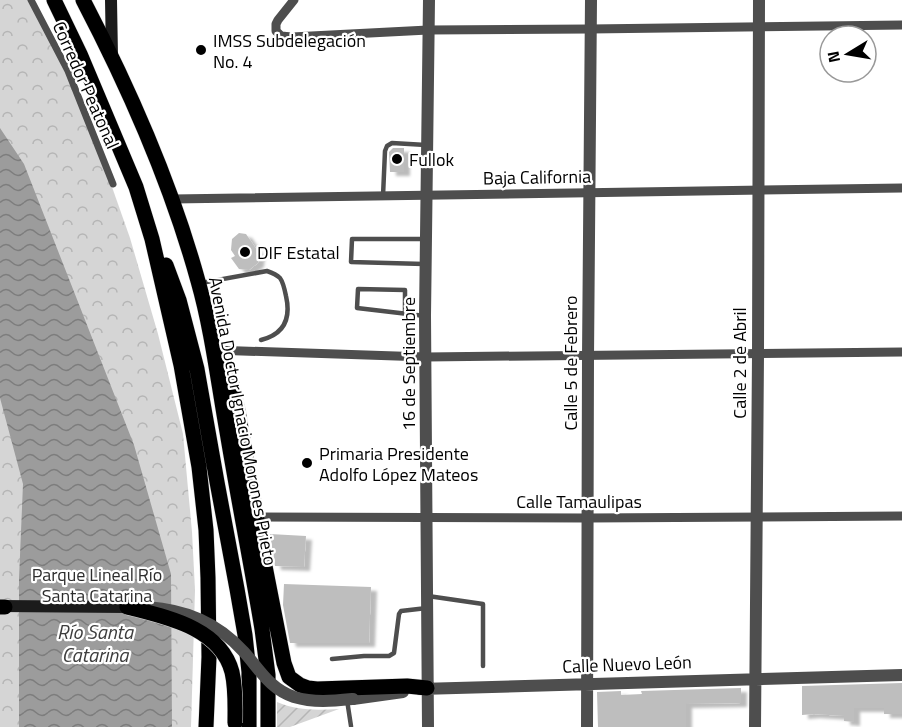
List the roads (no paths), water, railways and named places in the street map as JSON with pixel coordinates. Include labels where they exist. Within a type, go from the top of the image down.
[{"type":"highway","points":[[54,0],[129,168],[152,239],[183,376],[199,467],[206,530],[209,657],[206,727]]},
{"type":"highway","name":"Avenida Doctor Ignacio Morones Prieto","points":[[83,0],[143,124],[173,199],[199,284],[262,629],[268,675],[268,727]]},
{"type":"highway","points":[[152,239],[168,270],[179,300],[197,369],[245,635],[249,672],[240,726]]},
{"type":"highway","points":[[213,352],[227,371],[232,385],[284,663],[289,676],[300,685],[317,689],[407,686],[428,688]]},
{"type":"highway","points":[[127,607],[168,618],[199,631],[221,650],[232,672],[240,726]]},
{"type":"main road","points":[[111,0],[112,57]]},
{"type":"main road","points":[[2,607],[127,607]]},
{"type":"street","name":"Corredor Peatonal","points":[[31,0],[68,71],[113,184]]},
{"type":"street","points":[[294,0],[276,24],[276,31],[281,36],[428,30],[902,25]]},
{"type":"street","name":"16 de Septiembre","points":[[428,727],[425,316],[429,0]]},
{"type":"street","name":"Calle 5 de Febrero","points":[[587,727],[591,0]]},
{"type":"street","name":"Calle 2 de Abril","points":[[755,727],[759,0]]},
{"type":"street","name":"Baja California","points":[[173,199],[902,188]]},
{"type":"street","points":[[213,352],[426,357],[902,352]]},
{"type":"street","name":"Calle Tamaulipas","points":[[256,517],[902,516]]},
{"type":"street","name":"Calle Nuevo León","points":[[127,607],[182,612],[211,625],[235,643],[268,682],[293,697],[308,701],[350,700],[428,688],[902,675]]},
{"type":"lane","points":[[383,196],[387,146],[396,143],[428,145]]},
{"type":"lane","points":[[426,264],[351,262],[352,239],[427,239]]},
{"type":"lane","points":[[199,284],[267,271],[280,278],[288,315],[281,330],[261,340]]},
{"type":"lane","points":[[405,314],[405,290],[358,289],[357,308],[405,314],[425,316]]},
{"type":"lane","points":[[332,659],[389,656],[394,653],[401,611],[427,602],[483,604],[483,666]]},
{"type":"lane","points":[[350,700],[351,726]]},
{"type":"water","name":"Río Santa Catarina","points":[[0,128],[24,164],[134,445],[171,574],[172,727],[19,727],[19,579],[23,484],[0,398]]},
{"type":"place","name":"IMSS Subdelegación No. 4","points":[[201,50]]},
{"type":"place","name":"Fullok","points":[[397,159]]},
{"type":"place","name":"DIF Estatal","points":[[245,252]]},
{"type":"place","name":"Primaria Presidente Adolfo López Mateos","points":[[307,463]]},
{"type":"park label","name":"Parque Lineal Río Santa Catarina","points":[[97,584]]}]
